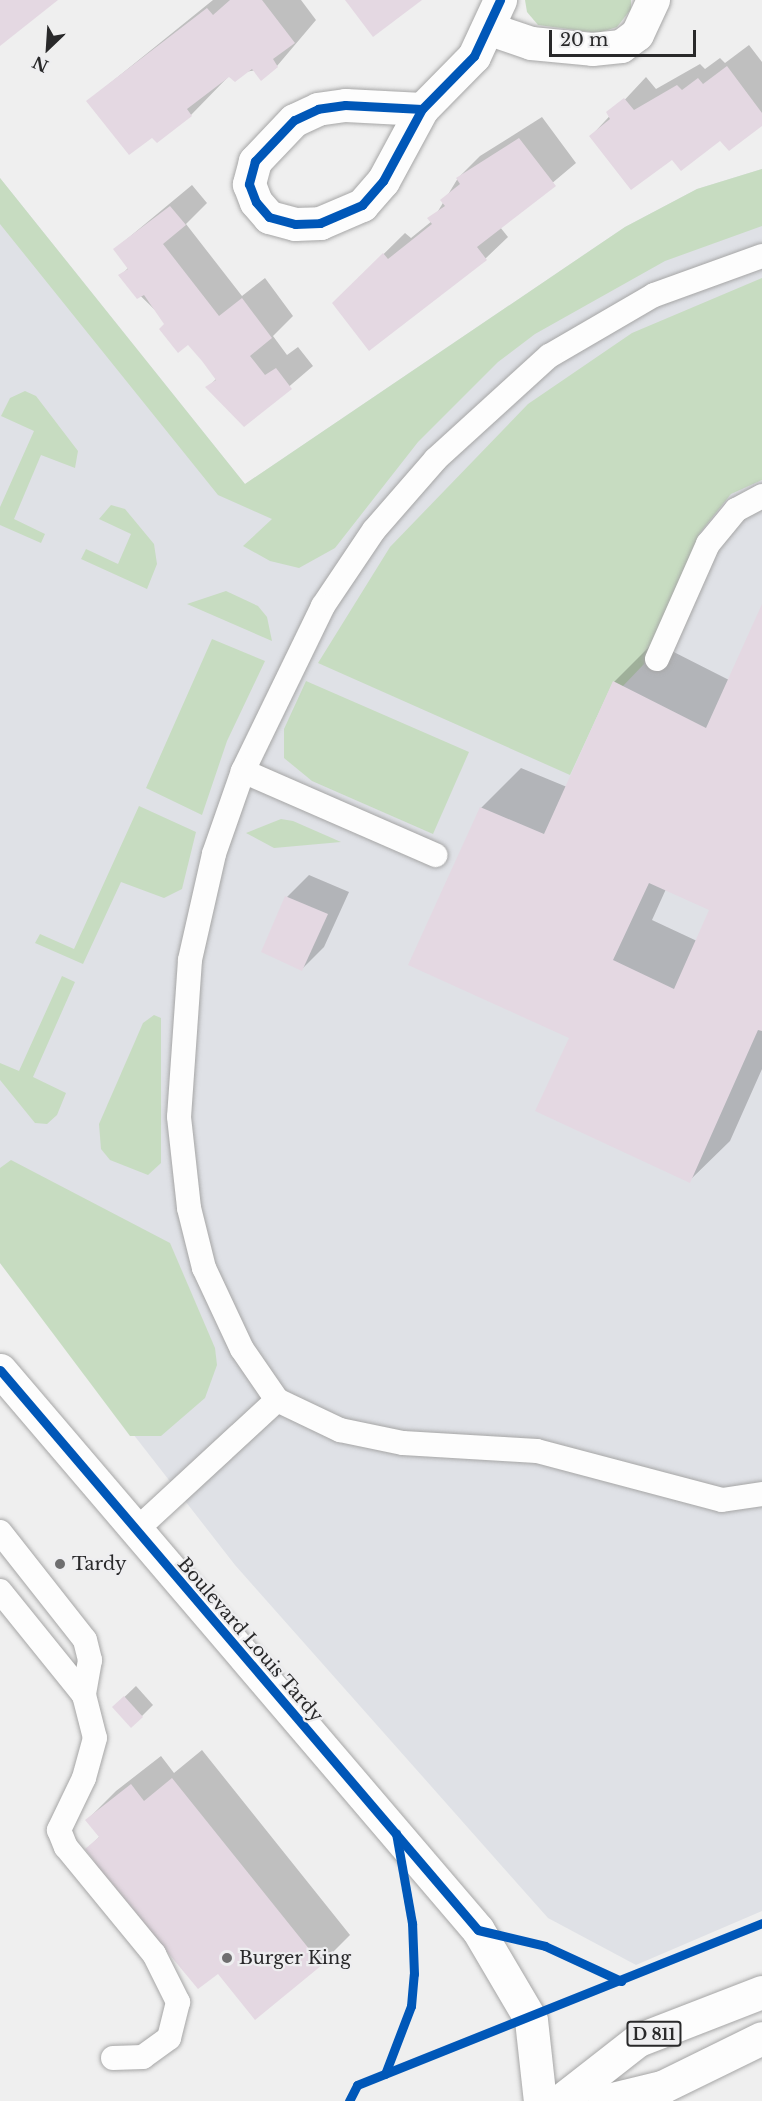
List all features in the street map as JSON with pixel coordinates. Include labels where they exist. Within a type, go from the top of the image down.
[{"type":"street","points":[[422,109],[345,105],[318,109],[294,120],[255,161],[249,184],[256,202],[269,217],[295,224],[320,223],[362,205],[383,180],[422,109],[474,56],[495,14],[531,43],[592,50],[621,46],[638,34],[653,0]]},
{"type":"street","name":"Boulevard Louis Tardy","points":[[0,1370],[134,1532],[478,1929],[531,2020],[540,2101]]},
{"type":"street","name":"D 811","points":[[560,2101],[638,2040],[762,1992]]},
{"type":"street","name":"D 811","points":[[604,2101],[662,2087],[762,2038]]},
{"type":"lane","points":[[762,256],[654,295],[595,326],[507,390],[436,459],[374,530],[323,606],[243,771],[214,854],[190,960],[179,1117],[189,1208],[204,1268],[242,1349],[277,1400],[340,1430],[403,1443],[537,1452],[722,1500],[762,1494]]},
{"type":"lane","points":[[657,659],[708,544],[735,510],[762,496]]},
{"type":"lane","points":[[243,771],[435,855]]},
{"type":"lane","points":[[134,1532],[277,1400]]},
{"type":"lane","points":[[0,1532],[85,1640],[90,1660],[84,1695],[94,1738],[84,1778],[59,1830],[66,1847],[154,1954],[178,2002],[170,2038],[143,2057],[112,2058]]},
{"type":"lane","points":[[0,1591],[84,1695]]},
{"type":"shaded area","points":[[762,169],[762,1911],[636,1965],[548,1918],[235,1565],[0,1263],[0,178],[245,484],[625,227],[697,189]]},
{"type":"green space","points":[[525,0],[631,0],[631,9],[617,27],[598,33],[538,25],[527,12]]},
{"type":"green space","points":[[762,169],[762,226],[665,261],[535,334],[498,362],[418,442],[335,548],[299,568],[270,561],[243,546],[272,519],[218,495],[0,224],[0,178],[245,484],[625,227],[697,189]]},
{"type":"green space","points":[[762,278],[762,480],[731,494],[699,534],[644,664],[622,687],[613,682],[570,775],[318,663],[390,547],[528,404],[632,333]]},
{"type":"green space","points":[[25,391],[36,396],[78,451],[75,468],[41,455],[14,519],[45,534],[41,543],[0,525],[0,507],[34,431],[1,416],[10,398]]},
{"type":"green space","points":[[111,505],[125,509],[154,544],[157,564],[147,589],[81,559],[86,549],[118,564],[131,534],[99,519]]},
{"type":"green space","points":[[226,591],[258,606],[267,617],[272,641],[187,604]]},
{"type":"green space","points":[[212,639],[265,661],[227,741],[202,815],[146,788]]},
{"type":"green space","points":[[306,681],[469,752],[433,834],[312,781],[284,758],[284,729]]},
{"type":"green space","points":[[139,806],[196,832],[182,889],[164,898],[121,882],[83,964],[35,943],[40,934],[74,949]]},
{"type":"green space","points":[[281,819],[293,821],[341,842],[274,848],[246,833]]},
{"type":"green space","points":[[62,976],[75,982],[33,1077],[66,1093],[57,1115],[47,1124],[35,1123],[0,1080],[0,1063],[19,1071]]},
{"type":"green space","points":[[154,1015],[161,1018],[161,1163],[148,1175],[110,1160],[101,1149],[99,1124],[143,1023]]},
{"type":"green space","points":[[11,1160],[170,1243],[215,1348],[217,1365],[205,1398],[161,1436],[130,1436],[0,1263],[0,1168]]},
{"type":"building","points":[[0,0],[58,0],[0,46]]},
{"type":"building","points":[[230,0],[262,0],[295,43],[273,59],[278,67],[261,81],[252,69],[235,82],[229,77],[187,109],[192,116],[157,143],[152,138],[129,155],[86,101],[207,8],[213,15]]},
{"type":"building","points":[[345,0],[422,0],[373,37]]},
{"type":"building","points":[[727,66],[762,113],[762,126],[729,151],[720,141],[681,171],[672,160],[631,190],[589,136],[610,119],[606,112],[624,98],[634,110],[677,85],[682,90],[698,78],[703,84]]},
{"type":"building","points":[[519,138],[556,186],[477,247],[487,260],[369,351],[332,303],[383,253],[388,259],[432,224],[427,218],[445,206],[440,200],[460,184],[456,178]]},
{"type":"building","points":[[170,206],[186,225],[163,244],[219,316],[242,298],[272,338],[250,356],[265,375],[276,368],[292,389],[244,427],[205,387],[216,380],[202,361],[188,345],[178,353],[159,329],[164,324],[144,295],[137,299],[118,275],[128,269],[113,249]]},
{"type":"building","points":[[762,604],[762,1031],[758,1030],[690,1183],[535,1111],[569,1038],[408,965],[480,807],[544,834],[613,681],[706,728]],"holes":[[[649,883],[709,910],[674,989],[613,960]]]},
{"type":"building","points":[[285,896],[328,914],[302,971],[261,952]]},
{"type":"building","points":[[124,1696],[143,1717],[131,1728],[112,1707]]},
{"type":"building","points":[[172,1778],[322,1965],[255,2020],[218,1974],[198,1989],[164,1948],[157,1953],[143,1936],[150,1930],[109,1880],[102,1886],[88,1868],[95,1862],[85,1849],[99,1837],[85,1820],[131,1784],[144,1801]]},
{"type":"cycle path","points":[[422,109],[345,105],[318,109],[294,120],[255,161],[249,184],[256,202],[269,217],[295,224],[320,223],[362,205],[383,181],[422,109],[474,56],[500,0]]},
{"type":"cycle path","points":[[0,1370],[478,1930],[545,1946],[621,1981]]},
{"type":"cycle path","points":[[385,2074],[411,2006],[414,1974],[412,1923],[396,1833]]},
{"type":"cycle path","points":[[349,2101],[357,2085],[762,1923]]},
{"type":"place","name":"Tardy","points":[[60,1564]]},
{"type":"place","name":"Burger King","points":[[227,1958]]}]
